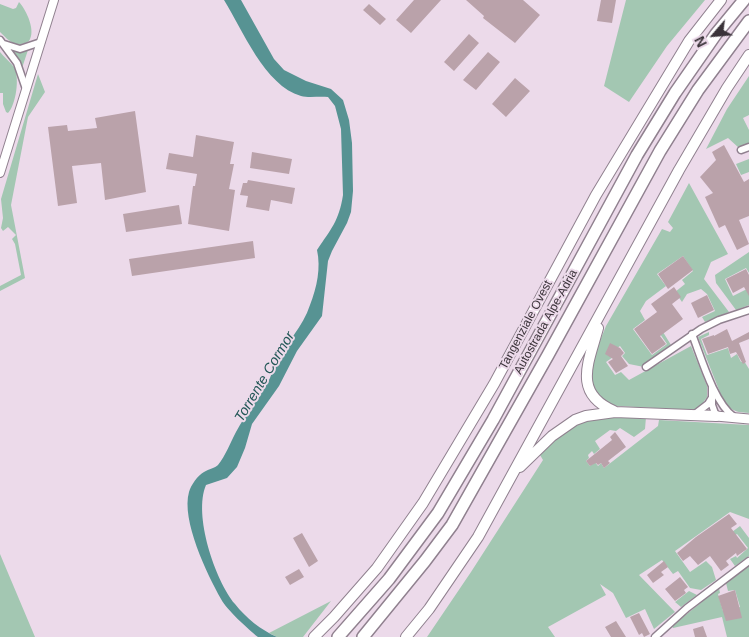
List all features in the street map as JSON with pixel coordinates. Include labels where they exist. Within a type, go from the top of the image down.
[{"type":"highway","name":"Tangenziale Ovest","points":[[314,637],[377,568],[423,503],[494,384],[596,195],[688,41],[721,0]]},
{"type":"highway","name":"Autostrada Alpe-Adria","points":[[338,637],[389,579],[438,513],[492,420],[637,155],[670,100],[716,34],[744,0]]},
{"type":"highway","name":"Autostrada Alpe-Adria","points":[[363,637],[452,525],[660,152],[698,90],[749,21]]},
{"type":"highway","points":[[406,637],[429,610],[478,536],[679,170],[727,88],[749,55]]},
{"type":"highway","points":[[603,311],[587,362],[587,381],[591,394],[596,401],[615,412]]},
{"type":"highway","points":[[510,477],[543,443],[575,420],[597,413],[716,416]]},
{"type":"main road","points":[[716,416],[749,419]]},
{"type":"street","points":[[0,172],[54,0]]},
{"type":"street","points":[[2,42],[20,49],[41,42]]},
{"type":"street","points":[[2,42],[17,63],[26,89]]},
{"type":"street","points":[[740,150],[749,147]]},
{"type":"street","points":[[646,367],[692,334],[719,320],[749,310]]},
{"type":"street","points":[[692,334],[712,386],[723,406],[737,419]]},
{"type":"street","points":[[712,386],[712,398],[716,416]]},
{"type":"street","points":[[693,415],[702,410],[712,398]]},
{"type":"street","points":[[716,416],[723,406]]},
{"type":"street","points":[[655,637],[687,608],[749,561]]},
{"type":"shaded area","points":[[224,0],[241,0],[274,59],[284,70],[306,81],[331,89],[343,100],[349,120],[352,143],[353,191],[351,212],[328,261],[322,316],[297,351],[279,386],[252,424],[237,467],[227,478],[206,485],[203,498],[204,530],[220,580],[235,604],[249,619],[277,637],[258,637],[224,603],[209,576],[192,532],[188,504],[189,492],[193,483],[202,473],[217,466],[221,461],[240,425],[270,378],[275,363],[307,313],[318,278],[317,250],[337,218],[343,195],[341,129],[335,106],[328,97],[301,96],[288,90],[276,81],[256,55]]},
{"type":"shaded area","points":[[626,0],[705,0],[667,46],[629,102],[604,86]]},
{"type":"shaded area","points":[[19,2],[28,16],[32,32],[29,41],[16,44],[0,32],[0,4],[13,9],[16,8]]},
{"type":"shaded area","points":[[9,49],[16,52],[28,50],[22,68]]},
{"type":"shaded area","points":[[0,52],[14,67],[17,77],[15,98],[8,113],[3,104],[3,93],[0,93]]},
{"type":"shaded area","points":[[38,74],[45,92],[28,117],[11,205],[25,278],[0,291],[0,286],[21,275],[15,244],[12,239],[16,235],[8,227],[3,231],[1,228],[3,218],[1,199]]},
{"type":"shaded area","points":[[749,76],[749,115],[743,118],[749,130],[749,145],[739,148],[728,138],[706,149],[727,109]]},
{"type":"shaded area","points":[[749,159],[749,172],[741,175],[736,164]]},
{"type":"shaded area","points":[[689,183],[728,254],[711,262],[704,279],[729,312],[705,322],[702,317],[715,311],[707,294],[701,289],[687,294],[682,302],[675,292],[685,284],[682,280],[693,271],[683,256],[657,274],[666,286],[646,301],[640,311],[645,320],[633,329],[652,355],[667,344],[660,334],[663,332],[671,345],[647,362],[644,367],[629,364],[622,356],[625,353],[620,346],[613,351],[616,355],[606,362],[615,375],[621,372],[629,380],[691,346],[707,386],[707,397],[700,407],[693,410],[617,406],[607,403],[599,397],[590,380],[591,363],[606,326],[662,229],[670,232],[673,228],[668,222]]},
{"type":"shaded area","points":[[749,252],[749,273],[746,268],[725,279],[733,296],[749,288],[749,305],[736,310],[716,283],[715,275]]},
{"type":"shaded area","points":[[709,332],[709,335],[701,339],[707,355],[728,348],[731,358],[737,354],[741,362],[744,361],[749,369],[749,413],[732,409],[726,404],[721,395],[698,337]]},
{"type":"shaded area","points":[[609,416],[646,417],[645,429],[634,437],[620,428],[616,431],[610,430],[595,441],[600,449],[594,454],[592,451],[588,455],[589,458],[586,461],[590,466],[595,462],[598,466],[601,463],[604,468],[658,426],[659,420],[749,425],[749,519],[730,512],[675,551],[690,572],[706,561],[712,567],[716,580],[701,590],[690,588],[678,571],[673,574],[662,560],[639,575],[675,612],[654,629],[645,609],[626,618],[613,593],[600,584],[606,595],[548,627],[555,637],[427,637],[543,460],[540,455],[546,445],[578,422]]},
{"type":"shaded area","points":[[740,526],[749,538],[749,556],[735,566],[730,559],[736,556],[737,558],[748,548],[737,534],[723,544],[720,541]]},
{"type":"shaded area","points":[[0,554],[35,637],[0,637]]},
{"type":"shaded area","points":[[749,565],[749,637],[727,637],[722,617],[673,628],[672,626],[719,588],[720,593],[718,594],[723,611],[740,607],[735,590],[728,591],[726,583]]},
{"type":"shaded area","points":[[689,591],[697,595],[681,607],[675,602]]},
{"type":"shaded area","points":[[331,601],[303,637],[277,637],[269,633]]},
{"type":"building","points":[[414,0],[441,0],[411,33],[396,20]]},
{"type":"building","points":[[466,0],[523,0],[540,15],[515,43],[483,18],[484,16]]},
{"type":"building","points":[[601,0],[616,0],[612,23],[597,21]]},
{"type":"building","points":[[369,4],[386,19],[380,25],[363,10]]},
{"type":"building","points":[[469,34],[479,43],[454,71],[444,62]]},
{"type":"building","points":[[488,52],[500,62],[476,90],[463,80]]},
{"type":"building","points":[[515,78],[530,91],[506,117],[492,104]]},
{"type":"building","points":[[135,111],[146,192],[105,200],[101,163],[72,166],[77,203],[58,206],[48,127],[67,125],[68,131],[97,128],[95,118]]},
{"type":"building","points":[[196,135],[234,142],[230,164],[234,164],[229,189],[235,190],[229,231],[188,224],[193,186],[195,186],[197,174],[166,169],[169,153],[193,157]]},
{"type":"building","points":[[724,145],[744,182],[749,179],[749,216],[739,220],[749,244],[737,250],[725,225],[719,228],[705,197],[713,193],[700,177],[716,160],[712,152]]},
{"type":"building","points":[[252,152],[292,159],[289,174],[250,168]]},
{"type":"building","points":[[248,180],[295,188],[292,204],[271,200],[269,211],[246,207],[248,196],[240,195],[243,183],[247,183]]},
{"type":"building","points":[[179,205],[182,224],[126,232],[123,214]]},
{"type":"building","points":[[253,241],[255,258],[132,276],[129,259]]},
{"type":"building","points":[[683,256],[693,270],[668,289],[658,274]]},
{"type":"building","points":[[746,269],[749,275],[749,296],[744,287],[733,293],[726,279]]},
{"type":"building","points":[[674,287],[681,297],[672,304],[683,319],[660,336],[666,344],[652,354],[634,329],[657,312],[651,304]]},
{"type":"building","points":[[707,295],[714,310],[698,318],[691,303]]},
{"type":"building","points":[[727,329],[732,341],[749,332],[749,339],[739,343],[746,362],[743,364],[736,352],[730,354],[728,347],[708,354],[702,339],[714,336]]},
{"type":"building","points":[[610,343],[620,348],[624,353],[621,356],[628,366],[616,373],[608,362],[613,359],[605,354]]},
{"type":"building","points":[[615,432],[626,447],[608,461],[610,463],[604,468],[601,463],[590,466],[586,461],[612,440],[610,437]]},
{"type":"building","points":[[729,514],[737,524],[731,528],[747,549],[737,556],[736,553],[726,561],[729,565],[721,571],[710,556],[698,565],[690,556],[683,561],[677,553]]},
{"type":"building","points":[[302,533],[318,561],[309,567],[293,538]]},
{"type":"building","points":[[664,561],[668,567],[661,572],[664,575],[653,583],[647,575]]},
{"type":"building","points":[[299,569],[304,577],[290,585],[285,577]]},
{"type":"building","points":[[680,577],[688,587],[684,590],[686,593],[675,601],[665,589]]},
{"type":"building","points":[[735,590],[742,618],[726,621],[718,596]]},
{"type":"building","points":[[639,613],[650,634],[644,637],[642,633],[639,635],[630,617]]},
{"type":"building","points":[[616,621],[626,637],[611,637],[605,627]]},
{"type":"building","points":[[703,626],[707,637],[695,637],[693,629]]},
{"type":"water label","name":"Torrente Cormor","points":[[265,377]]}]
